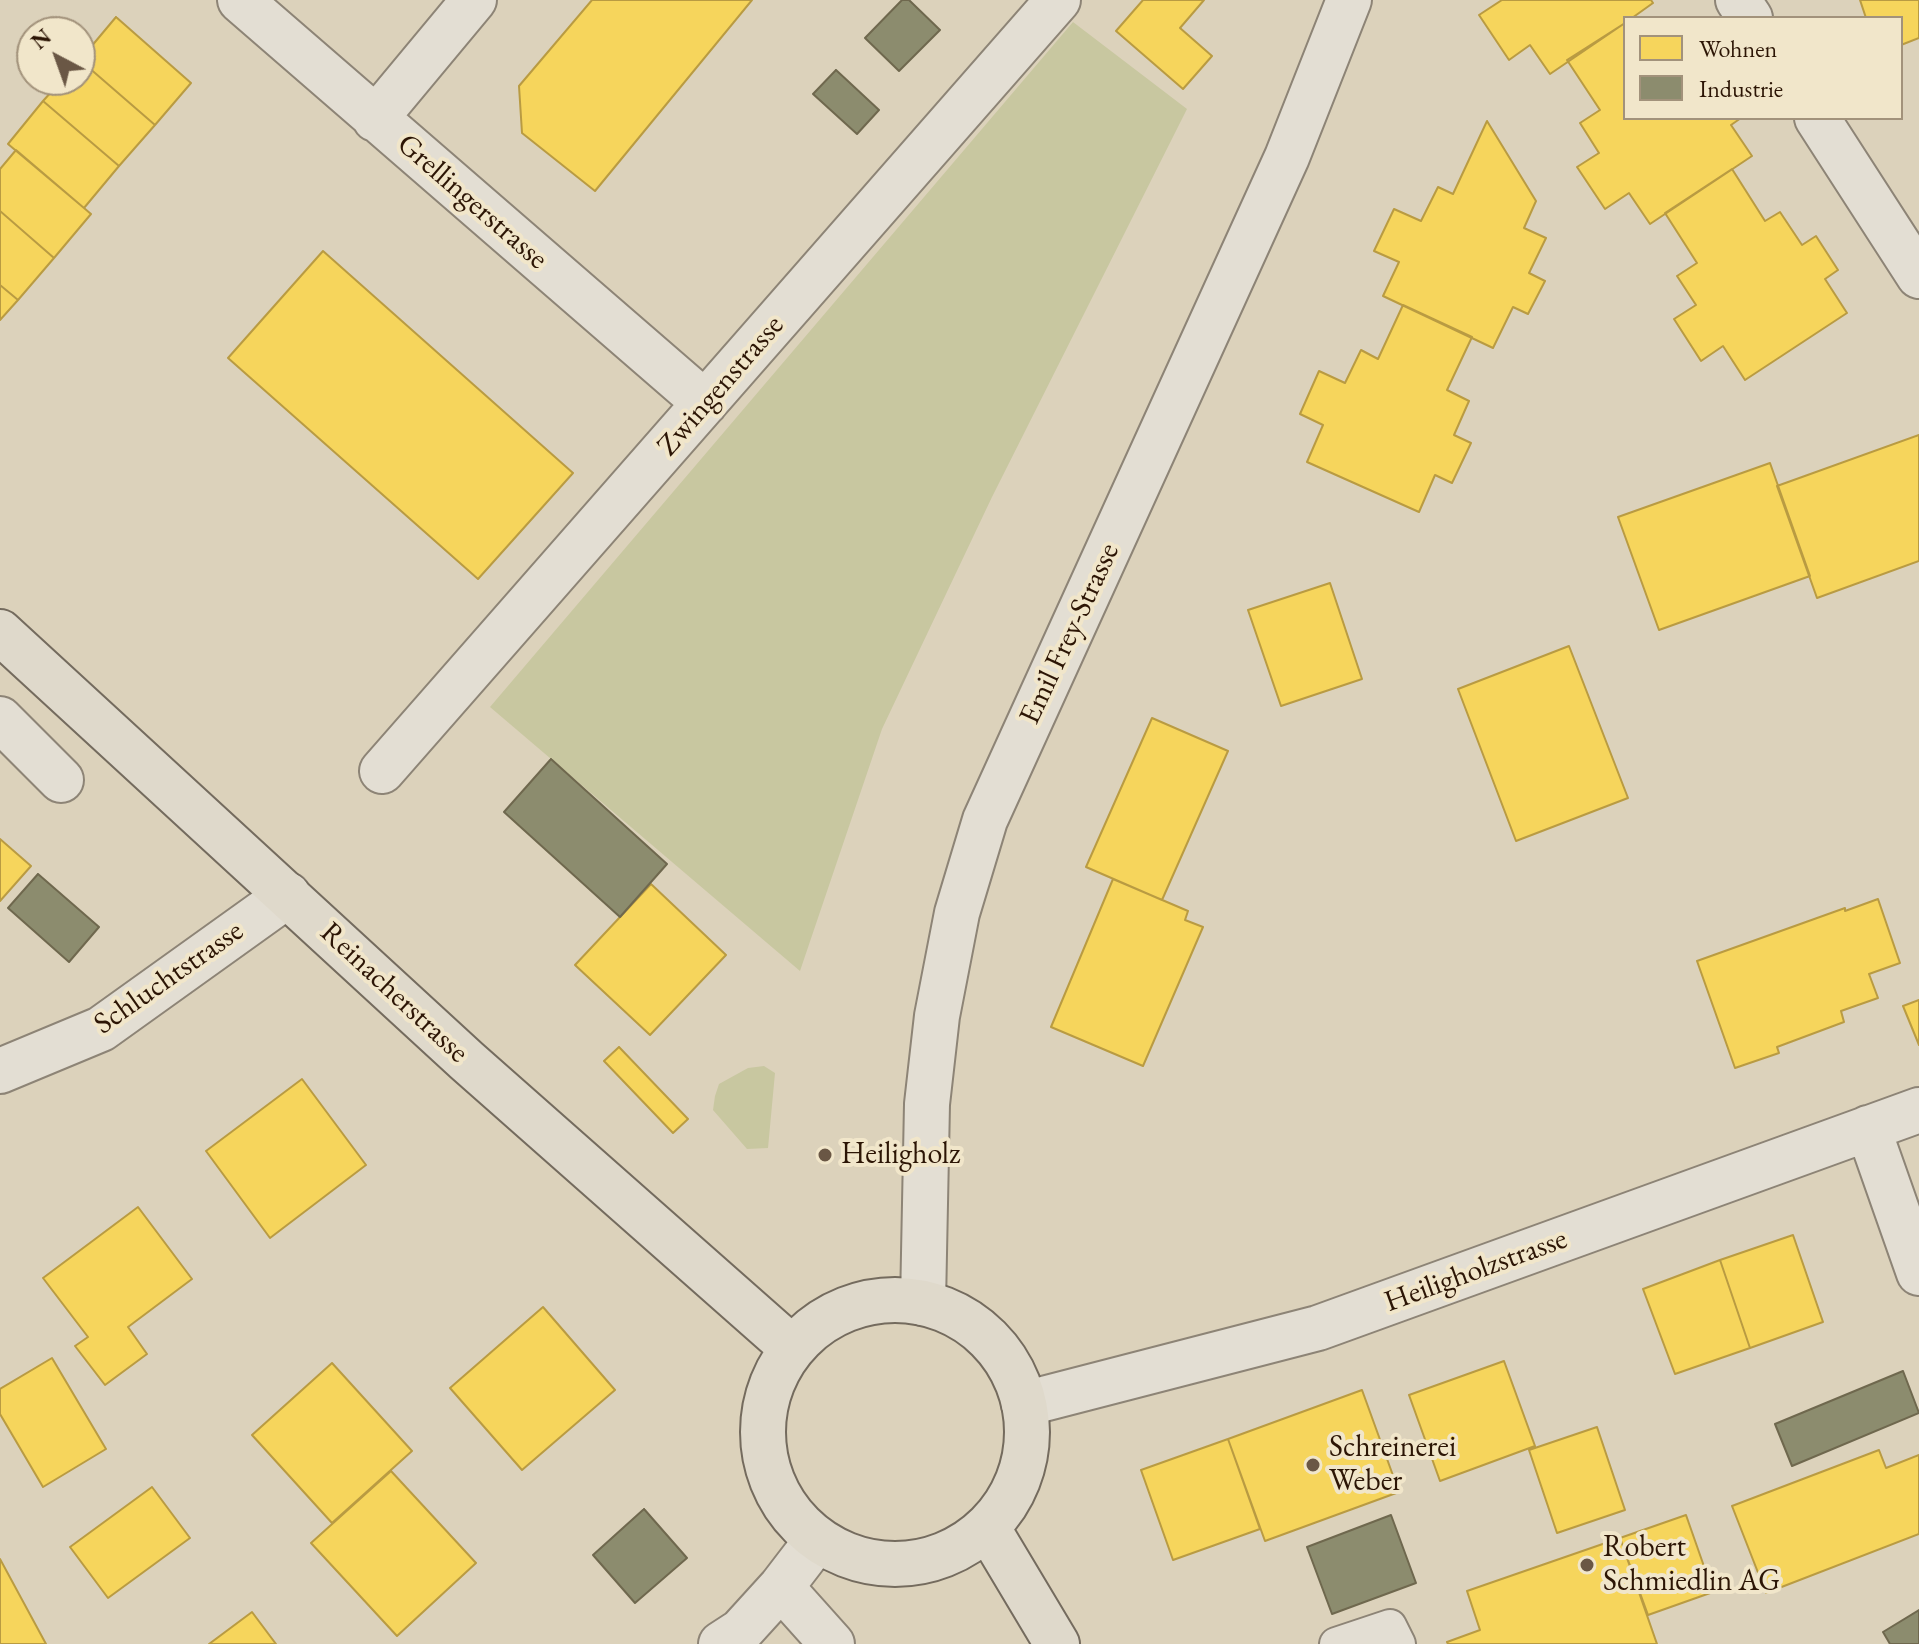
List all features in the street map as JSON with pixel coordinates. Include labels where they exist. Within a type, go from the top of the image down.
[{"type":"main road","name":"Reinacherstrasse","points":[[0,632],[467,1061],[792,1348]]},
{"type":"main road","points":[[882,1300],[923,1303],[963,1318],[981,1331],[1009,1364],[1024,1404],[1027,1443],[1018,1480],[1000,1513],[987,1527],[945,1555],[914,1564],[878,1564],[856,1559],[817,1540],[787,1509],[775,1491],[763,1449],[765,1406],[780,1366],[792,1348],[812,1329],[848,1308],[882,1300]]},
{"type":"main road","points":[[987,1527],[1057,1644]]},
{"type":"street","name":"Grellingerstrasse","points":[[240,0],[705,403]]},
{"type":"street","points":[[375,119],[474,0]]},
{"type":"street","name":"Zwingenstrasse","points":[[382,771],[1058,0]]},
{"type":"street","name":"Emil Frey-Strasse","points":[[923,1303],[927,1104],[937,1016],[957,913],[985,820],[1287,157],[1349,0]]},
{"type":"street","points":[[1818,120],[1919,276]]},
{"type":"street","points":[[0,719],[61,780]]},
{"type":"street","name":"Schluchtstrasse","points":[[0,1071],[101,1029],[288,895]]},
{"type":"street","name":"Heiligholzstrasse","points":[[1024,1404],[1318,1328],[1919,1110]]},
{"type":"street","points":[[1868,1128],[1919,1273]]},
{"type":"street","points":[[721,1644],[741,1631],[781,1587],[817,1540]]},
{"type":"street","points":[[781,1587],[832,1644]]},
{"type":"lane","points":[[1336,1644],[1390,1626],[1399,1644]]},
{"type":"green space","points":[[1073,22],[1187,109],[992,497],[882,729],[800,971],[490,707]]},
{"type":"green space","points":[[764,1066],[775,1073],[768,1148],[747,1149],[713,1110],[715,1096],[719,1084],[748,1068]]},
{"type":"building: Wohnen","points":[[592,0],[752,0],[595,191],[522,133],[519,86]]},
{"type":"building: Wohnen","points":[[1143,0],[1204,0],[1180,28],[1212,56],[1183,89],[1116,31]]},
{"type":"building: Wohnen","points":[[1502,0],[1651,0],[1653,3],[1635,16],[1623,16],[1623,24],[1550,74],[1530,45],[1509,60],[1479,15]]},
{"type":"building: Wohnen","points":[[1860,0],[1919,0],[1919,38],[1903,44],[1903,16],[1865,16]]},
{"type":"building: Wohnen","points":[[116,17],[191,83],[155,125],[96,74],[96,41]]},
{"type":"building: Wohnen","points":[[1623,24],[1623,120],[1738,120],[1731,125],[1752,156],[1650,224],[1629,193],[1605,209],[1577,167],[1599,153],[1580,123],[1600,110],[1567,60]]},
{"type":"building: Wohnen","points":[[96,74],[155,125],[119,166],[43,101],[48,96],[96,96]]},
{"type":"building: Wohnen","points":[[43,101],[119,166],[84,208],[8,144]]},
{"type":"building: Wohnen","points":[[1487,121],[1536,201],[1524,228],[1546,238],[1529,273],[1545,281],[1528,314],[1513,307],[1493,348],[1383,296],[1399,262],[1374,251],[1394,209],[1421,221],[1438,187],[1453,194]]},
{"type":"building: Wohnen","points":[[16,150],[91,214],[54,258],[0,211],[0,169]]},
{"type":"building: Wohnen","points":[[1732,169],[1765,221],[1780,212],[1802,245],[1816,236],[1838,270],[1825,279],[1847,313],[1745,380],[1723,346],[1701,361],[1674,319],[1696,305],[1677,276],[1697,263],[1665,213]]},
{"type":"building: Wohnen","points":[[0,211],[54,258],[18,300],[0,285]]},
{"type":"building: Wohnen","points":[[323,251],[573,473],[478,579],[228,358]]},
{"type":"building: Wohnen","points":[[0,285],[18,300],[0,320]]},
{"type":"building: Wohnen","points":[[1403,305],[1472,337],[1447,390],[1469,401],[1454,435],[1471,443],[1452,483],[1435,475],[1419,512],[1307,462],[1323,425],[1300,414],[1319,371],[1345,383],[1361,350],[1378,359]]},
{"type":"building: Wohnen","points":[[1919,435],[1919,561],[1817,598],[1777,486]]},
{"type":"building: Wohnen","points":[[1770,463],[1810,576],[1659,630],[1618,517]]},
{"type":"building: Wohnen","points":[[1330,583],[1362,679],[1281,706],[1248,610]]},
{"type":"building: Wohnen","points":[[1569,646],[1628,798],[1516,841],[1458,689]]},
{"type":"building: Wohnen","points":[[1152,718],[1228,751],[1162,900],[1086,867]]},
{"type":"building: Wohnen","points":[[0,839],[31,866],[0,901]]},
{"type":"building: Wohnen","points":[[1113,879],[1188,911],[1185,920],[1203,927],[1143,1066],[1051,1027]]},
{"type":"building: Wohnen","points":[[651,884],[726,955],[650,1035],[575,965]]},
{"type":"building: Wohnen","points":[[1878,899],[1900,963],[1869,974],[1878,998],[1841,1011],[1844,1022],[1777,1047],[1779,1053],[1735,1068],[1697,961]]},
{"type":"building: Wohnen","points":[[1919,1000],[1919,1045],[1903,1006]]},
{"type":"building: Wohnen","points":[[619,1047],[688,1119],[673,1133],[604,1061]]},
{"type":"building: Wohnen","points":[[302,1079],[366,1165],[270,1238],[206,1151]]},
{"type":"building: Wohnen","points":[[138,1207],[192,1279],[128,1327],[147,1354],[105,1385],[75,1346],[88,1337],[43,1278]]},
{"type":"building: Wohnen","points":[[1793,1235],[1823,1322],[1750,1348],[1720,1260]]},
{"type":"building: Wohnen","points":[[1720,1260],[1750,1348],[1675,1374],[1643,1289]]},
{"type":"building: Wohnen","points":[[543,1307],[615,1390],[522,1470],[450,1388]]},
{"type":"building: Wohnen","points":[[52,1358],[106,1449],[43,1487],[0,1414],[0,1389]]},
{"type":"building: Wohnen","points":[[1504,1361],[1535,1446],[1440,1481],[1409,1395]]},
{"type":"building: Wohnen","points":[[332,1363],[412,1451],[332,1523],[252,1435]]},
{"type":"building: Wohnen","name":"Schreinerei Weber","points":[[1362,1390],[1399,1492],[1265,1541],[1228,1439]]},
{"type":"building: Wohnen","points":[[1597,1427],[1625,1510],[1557,1533],[1529,1450]]},
{"type":"building: Wohnen","points":[[1228,1439],[1260,1529],[1173,1560],[1141,1470]]},
{"type":"building: Wohnen","points":[[1879,1450],[1886,1468],[1919,1455],[1919,1534],[1766,1593],[1732,1506]]},
{"type":"building: Wohnen","points":[[391,1471],[476,1563],[397,1636],[311,1543]]},
{"type":"building: Wohnen","points":[[152,1487],[190,1538],[108,1598],[70,1547]]},
{"type":"building: Wohnen","points":[[1686,1515],[1713,1592],[1648,1615],[1620,1538]]},
{"type":"building: Wohnen","name":"Robert Schmiedlin AG","points":[[1620,1538],[1657,1644],[1448,1644],[1480,1630],[1467,1591]]},
{"type":"building: Wohnen","points":[[0,1559],[46,1644],[0,1644]]},
{"type":"building: Wohnen","points":[[252,1612],[276,1644],[209,1644]]},
{"type":"building: Industrie","points":[[902,0],[909,0],[940,30],[899,71],[865,38]]},
{"type":"building: Industrie","points":[[836,70],[879,110],[857,134],[813,94]]},
{"type":"building: Industrie","points":[[551,759],[667,864],[620,917],[504,812]]},
{"type":"building: Industrie","points":[[38,874],[99,927],[69,962],[8,908]]},
{"type":"building: Industrie","points":[[1903,1371],[1919,1413],[1792,1466],[1775,1424]]},
{"type":"building: Industrie","points":[[644,1509],[687,1558],[635,1603],[593,1555]]},
{"type":"building: Industrie","points":[[1391,1515],[1416,1583],[1332,1614],[1307,1547]]},
{"type":"building: Industrie","points":[[1919,1610],[1919,1644],[1890,1644],[1883,1632]]},
{"type":"place","name":"Heiligholz","points":[[825,1155]]},
{"type":"place","name":"Schreinerei Weber","points":[[1313,1465]]},
{"type":"place","name":"Robert Schmiedlin AG","points":[[1587,1565]]}]
